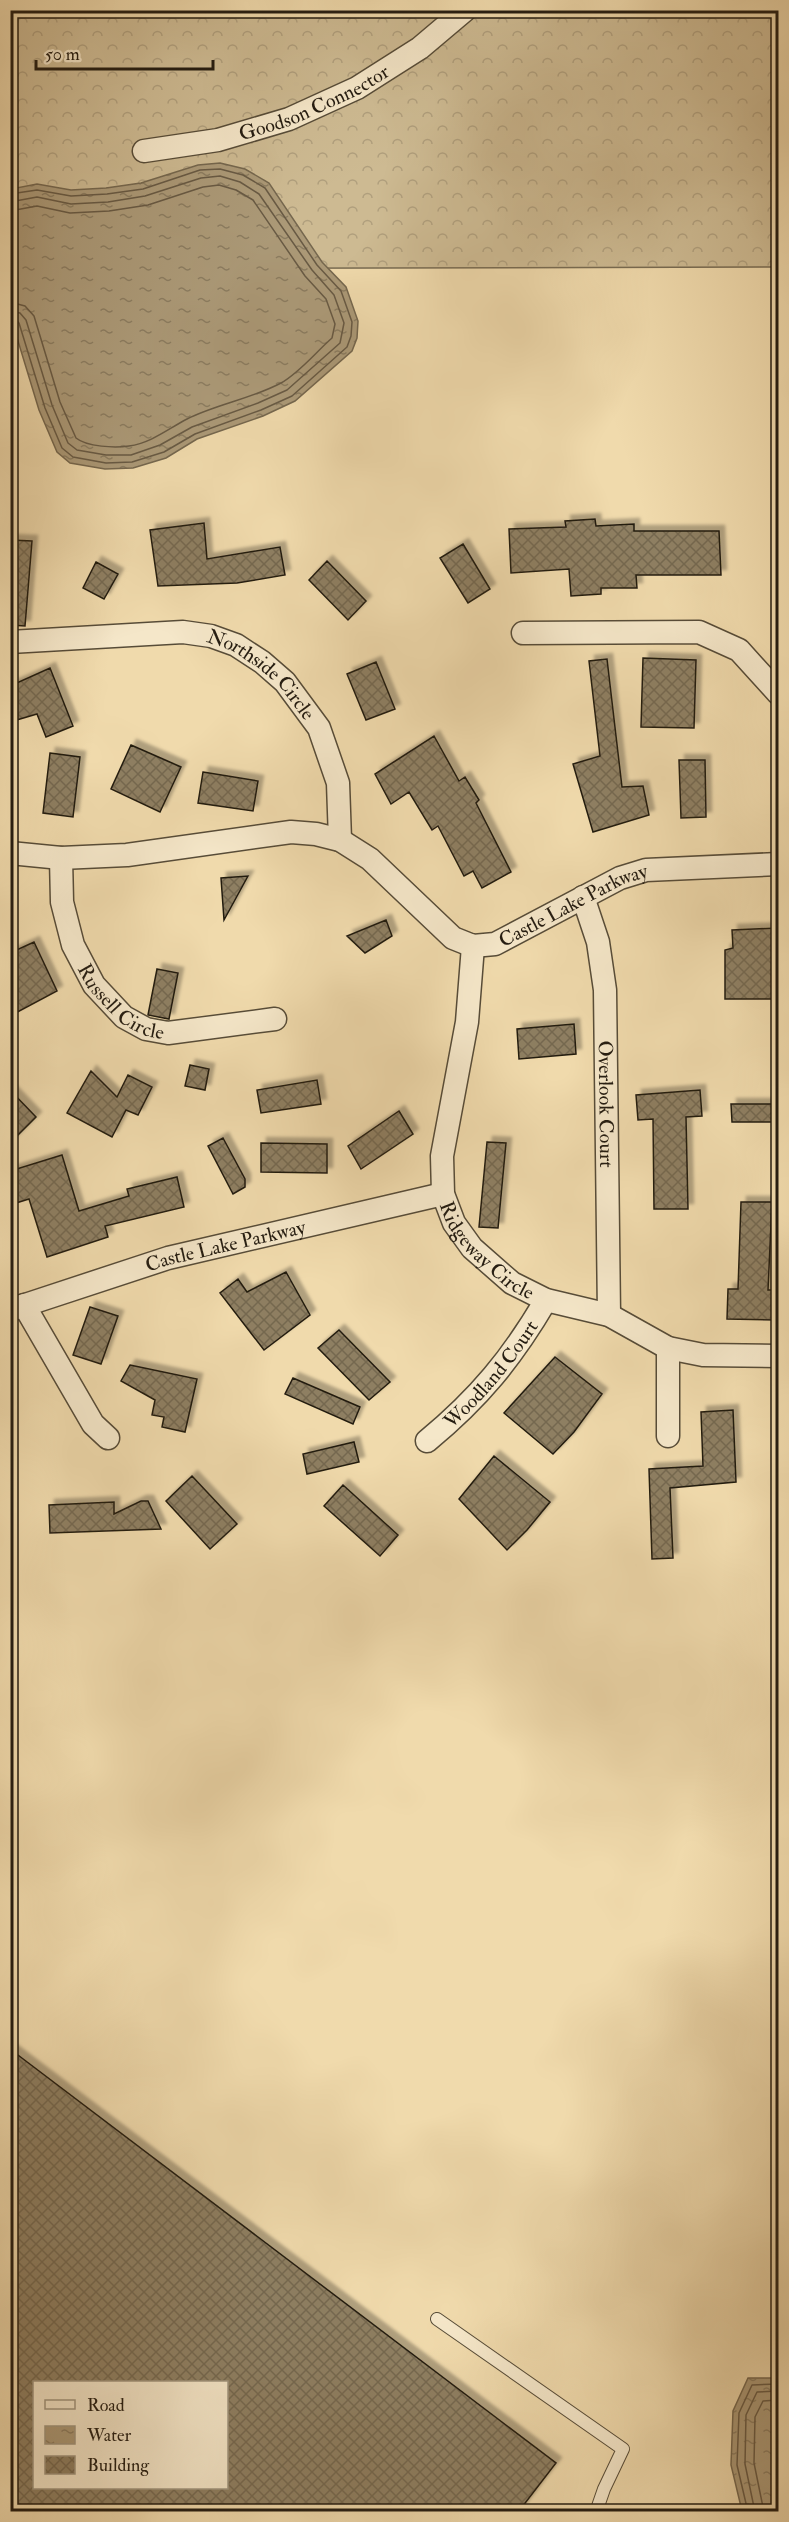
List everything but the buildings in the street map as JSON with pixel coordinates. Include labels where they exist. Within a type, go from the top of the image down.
[{"type":"street","name":"Goodson Connector","points":[[144,151],[218,140],[289,119],[357,88],[420,48],[465,10]]},
{"type":"street","name":"Northside Circle","points":[[10,642],[183,632],[211,636],[236,645],[262,662],[285,682],[320,728],[338,783],[340,840]]},
{"type":"street","points":[[523,633],[699,632],[739,650],[776,686]]},
{"type":"street","points":[[10,853],[61,858],[127,855],[291,832],[316,834],[340,840]]},
{"type":"street","name":"Castle Lake Parkway","points":[[340,840],[370,859],[453,938],[473,946],[495,944],[620,878],[646,870],[778,864]]},
{"type":"street","name":"Russell Circle","points":[[61,858],[62,902],[73,945],[94,985],[124,1017],[146,1029],[168,1033],[276,1018]]},
{"type":"street","name":"Overlook Court","points":[[584,897],[598,942],[605,990],[609,1315]]},
{"type":"street","name":"Ridgeway Circle","points":[[473,946],[467,1022],[442,1156],[443,1194],[454,1223],[472,1248],[512,1283],[546,1300],[609,1315],[668,1348],[703,1355],[778,1356]]},
{"type":"street","name":"Castle Lake Parkway","points":[[17,1308],[168,1258],[443,1194]]},
{"type":"street","name":"Woodland Court","points":[[427,1441],[454,1419],[491,1382],[523,1340],[546,1300]]},
{"type":"street","points":[[17,1308],[93,1424],[108,1438]]},
{"type":"street","points":[[668,1348],[668,1436]]},
{"type":"lane","points":[[437,2319],[623,2449],[596,2511]]},
{"type":"green space","points":[[10,11],[778,11],[778,267],[11,269]]},
{"type":"water","points":[[220,163],[245,169],[269,183],[322,262],[346,287],[358,321],[357,338],[352,351],[295,401],[263,416],[197,439],[166,458],[133,468],[105,469],[70,463],[57,452],[39,410],[11,318],[11,189],[37,184],[71,190],[106,188],[141,183],[198,165]]},
{"type":"water","points":[[748,2378],[778,2378],[778,2511],[742,2511],[731,2465],[733,2411]]}]
